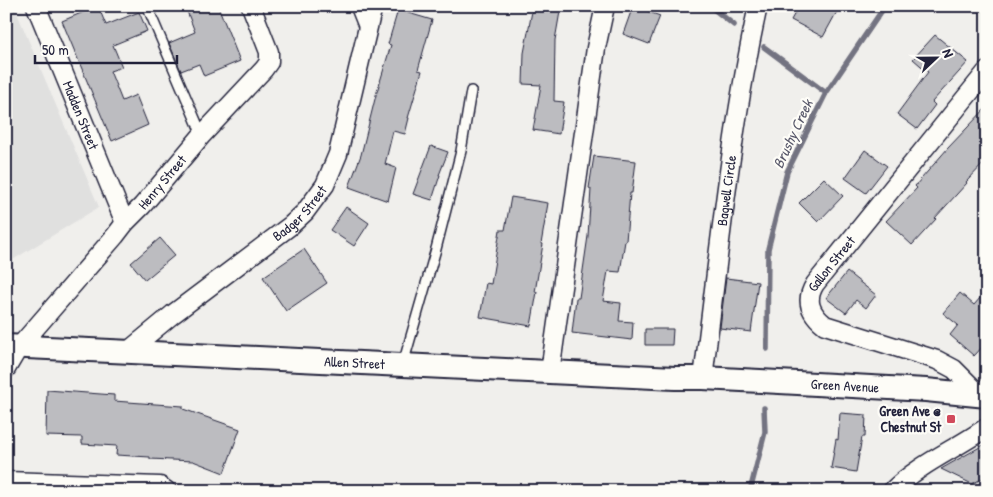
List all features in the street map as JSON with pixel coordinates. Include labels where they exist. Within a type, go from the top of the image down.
[{"type":"street","name":"Madden Street","points":[[36,6],[125,223]]},
{"type":"street","name":"Henry Street","points":[[6,369],[13,347],[142,206],[202,135],[269,62],[269,52],[251,6]]},
{"type":"street","name":"Badger Street","points":[[126,352],[290,226],[305,212],[325,185],[338,154],[373,6]]},
{"type":"street","points":[[550,372],[596,48],[605,6]]},
{"type":"street","name":"Bagwell Circle","points":[[704,378],[734,137],[758,6]]},
{"type":"street","name":"Gallon Street","points":[[985,392],[954,369],[938,360],[825,324],[812,311],[810,302],[811,292],[815,284],[987,71]]},
{"type":"street","name":"Allen Street","points":[[13,347],[704,378]]},
{"type":"street","name":"Green Avenue","points":[[704,378],[985,392]]},
{"type":"street","points":[[892,491],[902,480],[987,427]]},
{"type":"street","points":[[6,481],[160,486],[166,491]]},
{"type":"lane","points":[[147,6],[202,135]]},
{"type":"lane","points":[[355,6],[366,34]]},
{"type":"lane","points":[[403,365],[436,249],[461,151],[471,91]]},
{"type":"shaded area","points":[[6,6],[14,6],[99,207],[6,264]]},
{"type":"building","points":[[98,6],[106,25],[139,12],[147,31],[113,45],[122,67],[110,71],[122,101],[136,95],[148,125],[112,141],[62,21]]},
{"type":"building","points":[[185,6],[218,6],[240,61],[204,76],[199,64],[181,71],[169,43],[195,32]]},
{"type":"building","points":[[533,6],[561,6],[555,40],[554,101],[564,102],[559,134],[533,130],[541,85],[523,84],[524,53]]},
{"type":"building","points":[[633,6],[660,16],[649,44],[623,34]]},
{"type":"building","points":[[799,6],[840,6],[823,37],[791,20]]},
{"type":"building","points":[[398,10],[432,20],[418,70],[422,71],[405,134],[393,131],[385,164],[396,168],[388,201],[349,187],[361,155],[391,45],[388,44]]},
{"type":"building","points":[[935,35],[968,62],[932,102],[935,105],[917,129],[897,114],[928,72],[913,59]]},
{"type":"building","points":[[987,107],[987,160],[912,245],[886,221],[917,188],[915,186],[948,148]]},
{"type":"building","points":[[431,146],[448,152],[432,200],[413,194]]},
{"type":"building","points":[[865,150],[887,166],[866,193],[845,178]]},
{"type":"building","points":[[594,156],[636,161],[632,193],[630,193],[626,241],[620,272],[608,271],[603,301],[621,303],[619,321],[633,322],[632,340],[572,333],[576,298],[579,298],[588,236],[591,189],[589,188]]},
{"type":"building","points":[[824,178],[843,196],[818,222],[799,203]]},
{"type":"building","points":[[511,197],[548,203],[531,326],[480,317],[486,283],[491,284],[500,230],[505,230]]},
{"type":"building","points":[[346,207],[369,223],[354,246],[330,230]]},
{"type":"building","points":[[160,238],[175,255],[145,280],[131,263]]},
{"type":"building","points":[[304,249],[327,283],[286,311],[263,277]]},
{"type":"building","points":[[847,272],[876,295],[866,308],[856,300],[846,313],[826,298]]},
{"type":"building","points":[[726,278],[758,282],[751,332],[720,328]]},
{"type":"building","points":[[987,290],[987,342],[974,356],[950,335],[958,325],[943,313],[960,293],[974,305]]},
{"type":"building","points":[[645,329],[673,329],[672,345],[645,345]]},
{"type":"building","points":[[47,390],[114,395],[114,401],[183,406],[183,409],[240,429],[224,473],[193,461],[116,455],[117,446],[82,444],[82,437],[46,436]]},
{"type":"building","points":[[840,413],[866,415],[865,437],[862,437],[856,472],[831,468],[836,439],[838,440]]},
{"type":"building","points":[[987,443],[987,476],[972,484],[941,469]]},
{"type":"waterway","points":[[710,6],[734,25]]},
{"type":"waterway","name":"Brushy Creek","points":[[767,349],[768,249],[787,172],[826,93],[885,6]]},
{"type":"waterway","points":[[764,47],[826,93]]},
{"type":"waterway","name":"Brushy Creek","points":[[750,491],[765,432],[764,408]]},
{"type":"place","name":"Green Ave @ Chestnut St","points":[[951,419]]}]
